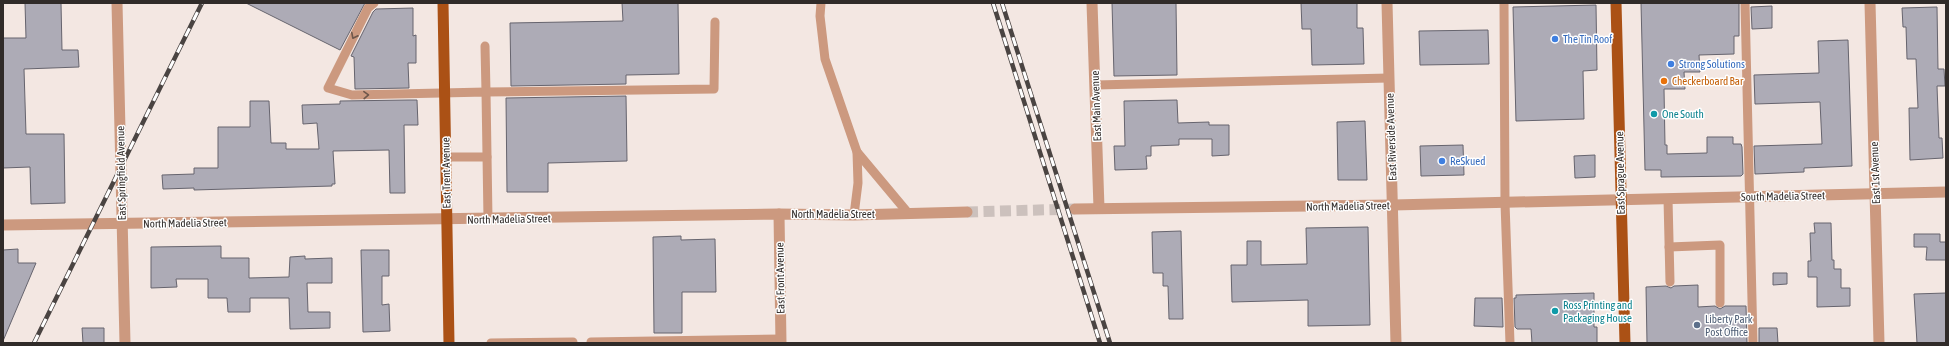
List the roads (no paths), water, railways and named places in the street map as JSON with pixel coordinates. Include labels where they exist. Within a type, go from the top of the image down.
[{"type":"main road","name":"East Trent Avenue","points":[[443,3],[449,343]]},
{"type":"main road","name":"East Sprague Avenue","points":[[1616,3],[1625,343]]},
{"type":"street","name":"East Springfield Avenue","points":[[117,3],[125,343]]},
{"type":"street","name":"East Main Avenue","points":[[1092,3],[1096,84],[1099,208]]},
{"type":"street","name":"East Riverside Avenue","points":[[1387,3],[1396,343]]},
{"type":"street","name":"East 1st Avenue","points":[[1870,3],[1879,343]]},
{"type":"street","name":"South Madelia Street","points":[[1621,200],[1946,192]]},
{"type":"street","name":"North Madelia Street","points":[[1075,209],[1393,205],[1621,200]]},
{"type":"street","name":"North Madelia Street","points":[[3,225],[447,220],[779,214],[854,215],[967,212]]},
{"type":"street","name":"East Front Avenue","points":[[779,214],[781,341]]},
{"type":"lane","points":[[374,3],[368,8],[328,88],[352,95],[445,92],[714,89],[715,22]]},
{"type":"lane","points":[[821,3],[820,16],[825,59],[857,152],[858,183],[854,215]]},
{"type":"lane","points":[[1504,3],[1505,203],[1510,343]]},
{"type":"lane","points":[[1745,3],[1752,343]]},
{"type":"lane","points":[[485,46],[488,219]]},
{"type":"lane","points":[[1096,84],[1389,78]]},
{"type":"lane","points":[[857,152],[908,213]]},
{"type":"lane","points":[[446,157],[487,157]]},
{"type":"lane","points":[[1668,199],[1670,282]]},
{"type":"lane","points":[[1669,247],[1720,245],[1720,303]]},
{"type":"lane","points":[[591,342],[781,341]]},
{"type":"lane","points":[[491,343],[573,342]]},
{"type":"tunnel","points":[[967,212],[1075,209]]},
{"type":"railway","points":[[34,343],[202,3]]},
{"type":"railway","points":[[993,3],[1100,343]]},
{"type":"railway","points":[[1002,3],[1110,343]]},
{"type":"place","name":"The Tin Roof","points":[[1555,39]]},
{"type":"place","name":"Strong Solutions","points":[[1671,64]]},
{"type":"place","name":"Checkerboard Bar","points":[[1664,81]]},
{"type":"place","name":"One South","points":[[1654,114]]},
{"type":"place","name":"ReSkued","points":[[1442,161]]},
{"type":"place","name":"Ross Printing and Packaging House","points":[[1555,311]]},
{"type":"place","name":"Liberty Park Post Office","points":[[1697,325]]}]
